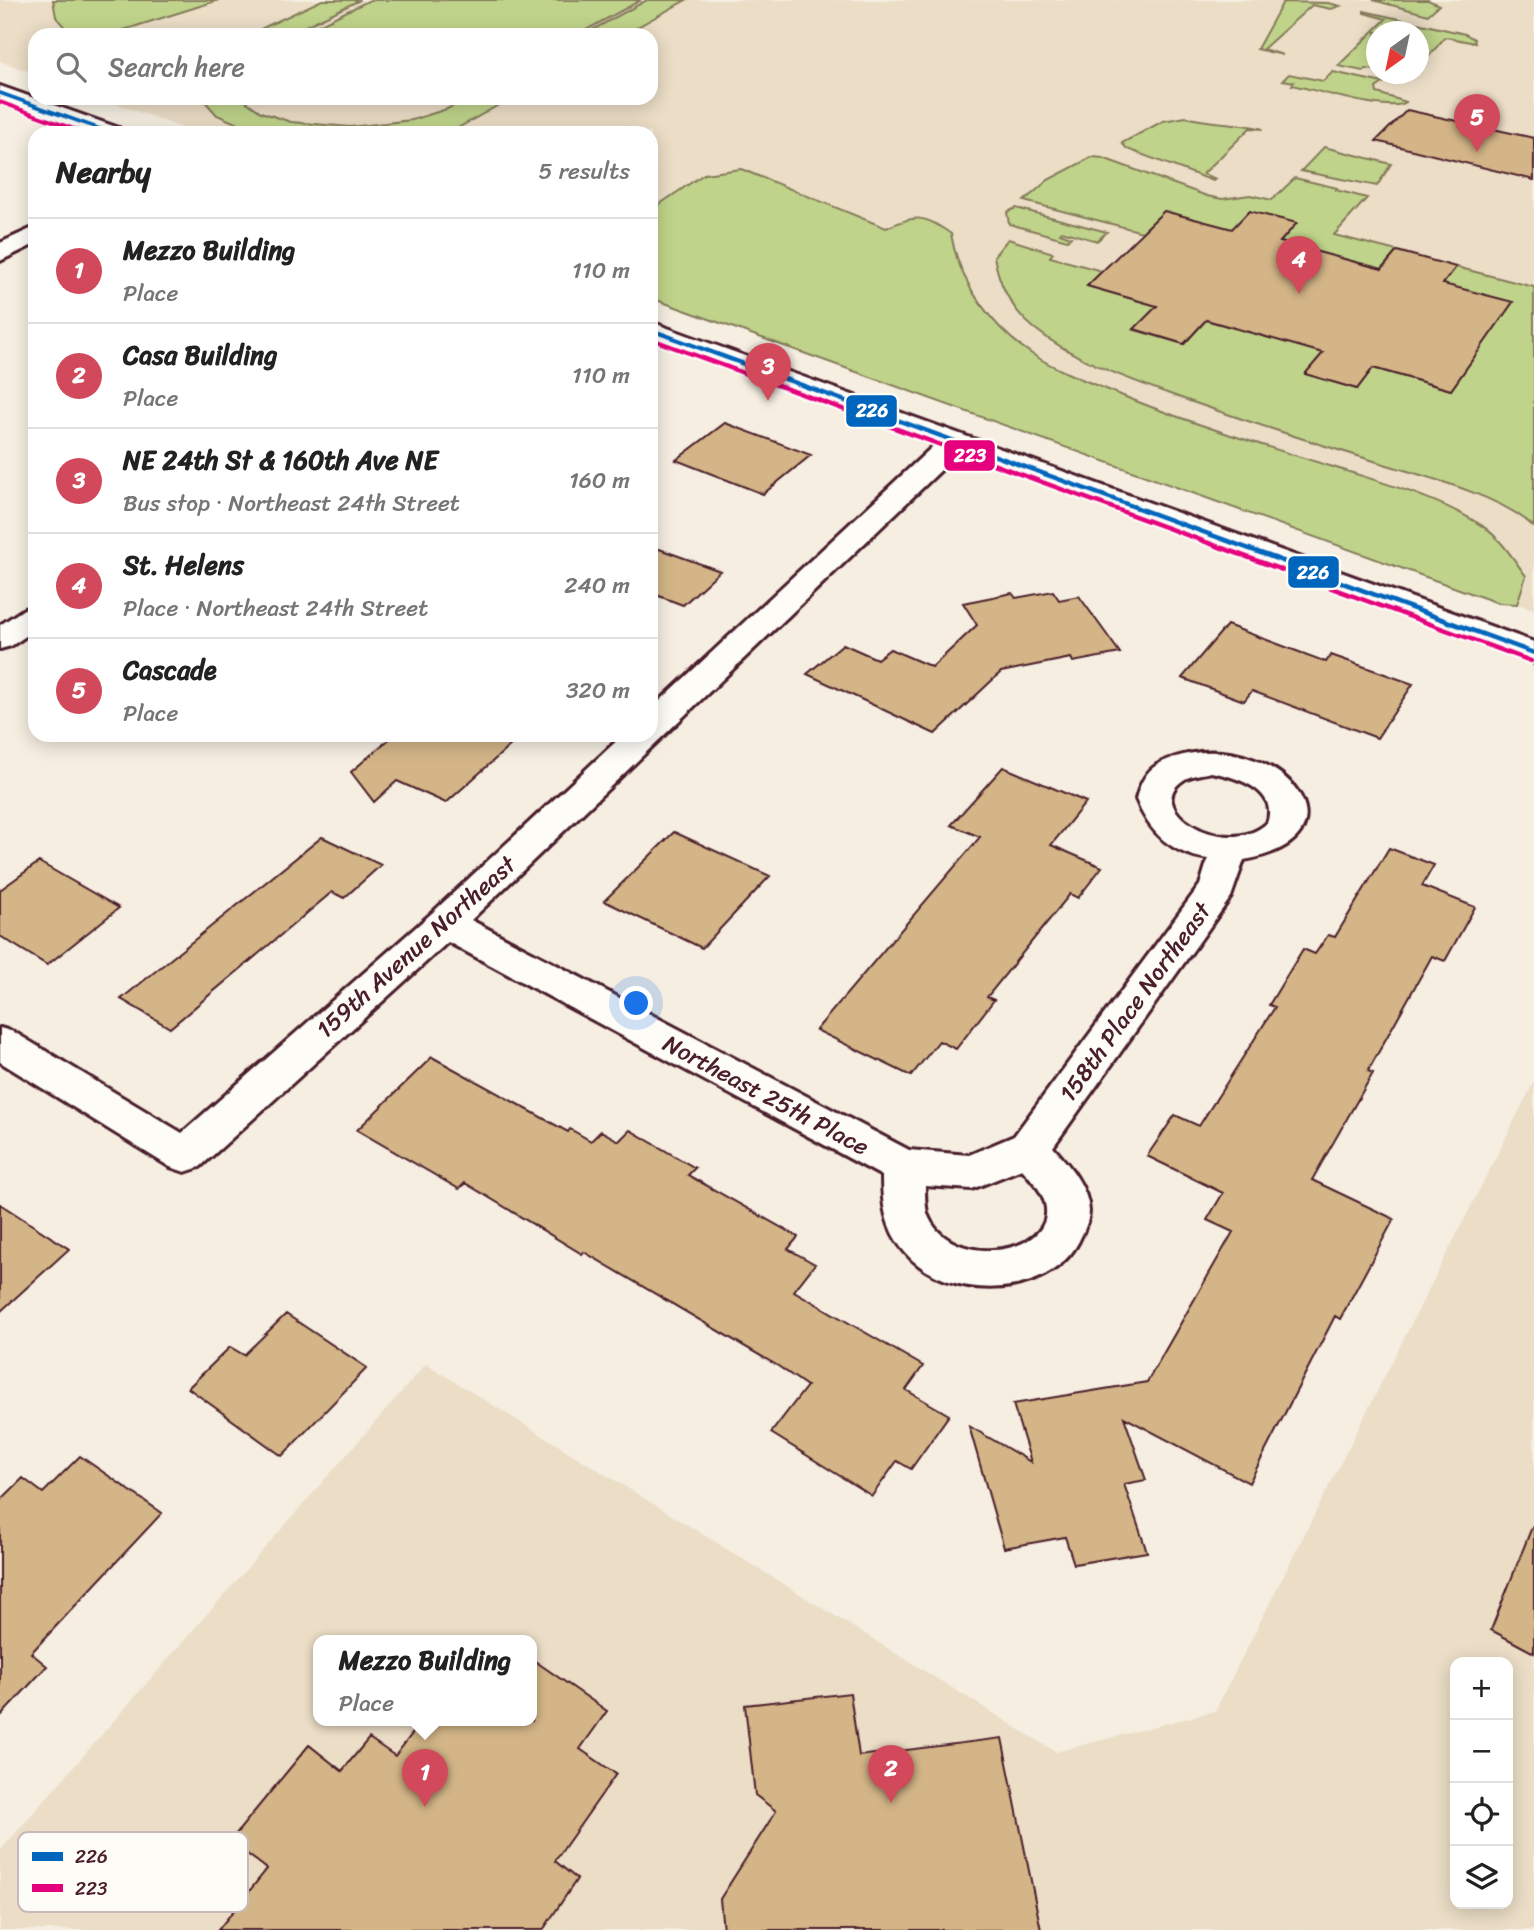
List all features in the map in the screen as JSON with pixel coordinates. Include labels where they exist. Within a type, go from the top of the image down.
[{"type":"street","points":[[0,93],[28,103]]},
{"type":"street","points":[[33,105],[92,126]]},
{"type":"street","points":[[0,253],[28,238]]},
{"type":"street","points":[[658,333],[1534,653]]},
{"type":"street","points":[[658,721],[954,442]]},
{"type":"street","points":[[0,639],[28,621]]},
{"type":"street","name":"159th Avenue Northeast","points":[[0,1042],[185,1155],[445,923],[637,742]]},
{"type":"street","name":"158th Place Northeast","points":[[1029,1148],[1218,888],[1229,850]]},
{"type":"street","name":"Northeast 25th Place","points":[[445,923],[903,1167],[972,1172],[1029,1148]]},
{"type":"street","points":[[903,1167],[907,1218],[917,1236],[933,1252],[954,1263],[978,1269],[1002,1270],[1023,1265],[1041,1256],[1055,1242],[1064,1226],[1067,1209],[1058,1183],[1029,1148]]},
{"type":"shaded area","points":[[0,0],[1534,0],[1534,609],[1517,604],[1498,603],[658,301],[658,126],[178,126],[120,105],[658,105],[658,28],[28,28],[28,71],[0,61]]},
{"type":"shaded area","points":[[1534,1082],[1534,1930],[0,1930],[0,1851],[426,1364],[1056,1752],[1215,1711]]},
{"type":"green space","points":[[53,0],[219,0],[130,28],[65,28],[56,17]]},
{"type":"green space","points":[[322,0],[360,0],[302,28],[263,28]]},
{"type":"green space","points":[[370,0],[641,0],[590,28],[312,28]]},
{"type":"green space","points":[[647,0],[686,0],[636,28],[596,28]]},
{"type":"green space","points":[[1373,0],[1428,0],[1439,5],[1428,15]]},
{"type":"green space","points":[[1283,2],[1328,3],[1340,6],[1331,9],[1312,5],[1263,49],[1283,55],[1257,49]]},
{"type":"green space","points":[[1364,13],[1408,21],[1384,21],[1386,19]]},
{"type":"green space","points":[[1429,26],[1465,34],[1474,39],[1475,43],[1445,37],[1429,56]]},
{"type":"green space","points":[[1366,39],[1366,69],[1363,71],[1338,66]]},
{"type":"green space","points":[[1333,72],[1366,79],[1366,84],[1382,84],[1376,88],[1377,93],[1406,102],[1398,105],[1369,103],[1292,85],[1294,82],[1283,80],[1289,74],[1323,81]]},
{"type":"green space","points":[[208,105],[251,105],[261,112],[291,122],[338,126],[243,126],[217,115]]},
{"type":"green space","points":[[455,105],[499,105],[461,126],[359,126],[412,120]]},
{"type":"green space","points":[[1186,117],[1263,129],[1250,128],[1203,174],[1216,179],[1213,181],[1127,149],[1122,143],[1163,121]]},
{"type":"green space","points":[[1324,147],[1391,164],[1377,186],[1301,171]]},
{"type":"green space","points":[[1092,157],[1103,158],[1222,199],[1250,195],[1272,200],[1295,178],[1337,188],[1336,190],[1367,198],[1334,235],[1397,251],[1382,269],[1280,242],[1296,223],[1249,211],[1232,229],[1164,211],[1142,232],[1024,201],[1048,180]]},
{"type":"green space","points":[[741,169],[886,228],[913,219],[926,220],[942,227],[951,234],[961,269],[979,302],[1003,331],[1032,354],[1066,373],[1181,418],[1394,486],[1461,513],[1491,533],[1526,576],[1517,604],[1498,603],[658,301],[658,205],[704,174]]},
{"type":"green space","points":[[1016,208],[1107,232],[1097,241],[1062,231],[1060,233],[1071,237],[1067,240],[1009,224],[1007,212]]},
{"type":"green space","points":[[1008,239],[1053,253],[1050,257],[1102,271],[1087,286],[1157,306],[1134,330],[1184,344],[1206,320],[1323,353],[1306,374],[1357,389],[1373,368],[1451,390],[1512,302],[1443,284],[1456,267],[1534,287],[1534,527],[1503,506],[1463,489],[1194,403],[1081,358],[1034,328],[1019,313],[1008,296],[999,277],[994,256]]},
{"type":"building","points":[[1407,110],[1534,138],[1534,180],[1376,141]]},
{"type":"building","points":[[1164,211],[1232,229],[1249,211],[1297,223],[1280,242],[1382,269],[1397,251],[1456,267],[1443,284],[1513,302],[1451,390],[1373,368],[1357,389],[1305,374],[1323,353],[1206,320],[1184,344],[1134,329],[1157,306],[1087,286]]},
{"type":"building","points":[[725,423],[811,455],[763,494],[676,460]]},
{"type":"building","points":[[658,549],[720,571],[683,605],[658,596]]},
{"type":"building","points":[[1053,591],[1059,600],[1079,596],[1120,653],[1073,662],[1071,658],[1001,672],[935,734],[807,674],[843,644],[877,659],[890,649],[932,667],[977,625],[963,603],[1012,593],[1016,598]]},
{"type":"building","points":[[1227,625],[1326,662],[1331,655],[1413,684],[1377,738],[1252,691],[1244,701],[1182,678]]},
{"type":"building","points":[[386,742],[514,742],[446,803],[397,781],[374,802],[351,772]]},
{"type":"building","points":[[1003,767],[1086,802],[1051,845],[1102,867],[1078,898],[1070,894],[987,997],[994,1000],[956,1049],[939,1041],[911,1076],[816,1030],[980,837],[951,825]]},
{"type":"building","points":[[674,832],[770,876],[702,948],[604,901]]},
{"type":"building","points":[[322,837],[381,865],[344,898],[332,892],[170,1028],[121,999]]},
{"type":"building","points":[[1389,848],[1434,865],[1422,886],[1475,907],[1445,961],[1432,956],[1368,1071],[1373,1073],[1312,1180],[1394,1219],[1340,1319],[1335,1316],[1249,1483],[1124,1417],[1146,1480],[1124,1484],[1147,1552],[1074,1564],[1065,1537],[1004,1548],[969,1426],[1031,1462],[1013,1404],[1147,1382],[1233,1232],[1207,1220],[1223,1193],[1147,1156],[1175,1115],[1199,1126],[1275,1007],[1269,1005],[1303,949],[1315,954],[1328,935],[1335,937]]},
{"type":"building","points":[[39,862],[119,908],[47,965],[0,936],[0,890]]},
{"type":"building","points":[[432,1057],[568,1132],[570,1129],[591,1141],[601,1131],[619,1141],[630,1130],[695,1168],[688,1175],[798,1237],[788,1249],[815,1264],[794,1291],[923,1366],[906,1390],[949,1415],[911,1469],[897,1461],[872,1496],[771,1433],[807,1386],[778,1366],[584,1252],[582,1254],[465,1183],[459,1189],[357,1130]]},
{"type":"building","points":[[0,1204],[69,1249],[0,1312]]},
{"type":"building","points":[[286,1314],[367,1368],[282,1456],[188,1388],[230,1347],[244,1355]]},
{"type":"building","points":[[80,1456],[162,1513],[31,1653],[47,1666],[0,1717],[0,1501],[23,1478],[43,1493]]},
{"type":"building","points":[[1532,1527],[1534,1528],[1534,1653],[1491,1630]]},
{"type":"building","points":[[537,1662],[607,1711],[580,1749],[616,1774],[555,1861],[577,1879],[543,1930],[218,1930],[232,1912],[248,1912],[248,1893],[267,1869],[248,1855],[248,1832],[237,1832],[309,1745],[342,1771],[369,1738],[395,1756],[418,1726],[537,1726]]},
{"type":"building","points":[[850,1693],[859,1756],[1002,1738],[1041,1930],[723,1930],[720,1899],[776,1811],[755,1795],[745,1705]]},
{"type":"transit line","name":"226","points":[[0,93],[28,103]]},
{"type":"transit line","name":"223","points":[[0,102],[66,126]]},
{"type":"transit line","name":"226","points":[[33,105],[92,126]]},
{"type":"transit line","name":"226","points":[[658,333],[1534,653]]},
{"type":"transit line","name":"223","points":[[658,342],[1531,661]]},
{"type":"place","name":"Cascade","points":[[1477,152]]},
{"type":"place","name":"St. Helens","points":[[1299,294]]},
{"type":"place","name":"NE 24th St & 160th Ave NE","points":[[768,401]]},
{"type":"place","name":"Casa Building","points":[[891,1803]]},
{"type":"place","name":"Mezzo Building","points":[[425,1807]]}]
